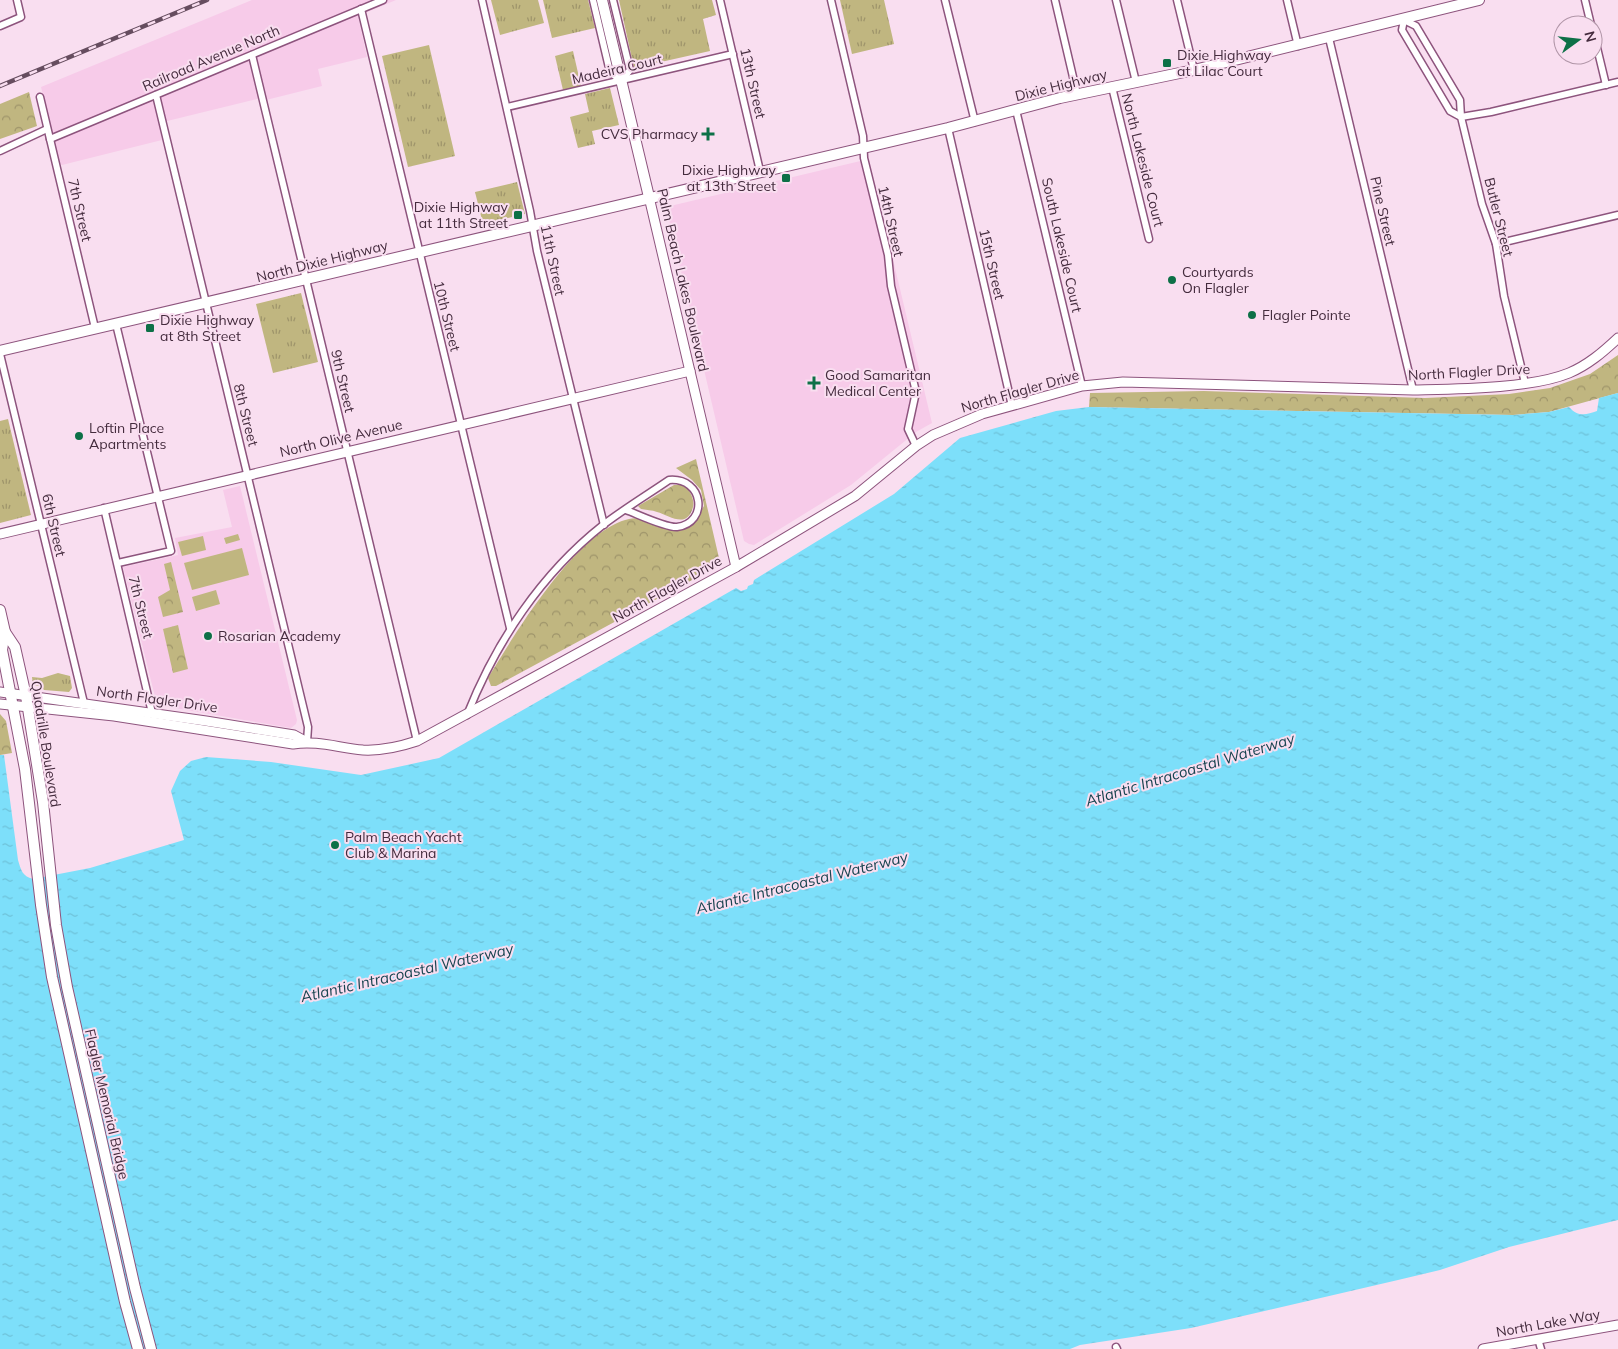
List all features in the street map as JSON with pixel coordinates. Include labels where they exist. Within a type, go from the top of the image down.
[{"type":"main road","name":"Palm Beach Lakes Boulevard","points":[[602,0],[649,197]]},
{"type":"main road","name":"Dixie Highway","points":[[649,197],[975,122],[1076,94],[1298,46],[1404,20],[1462,2],[1479,0]]},
{"type":"main road","name":"North Dixie Highway","points":[[0,352],[649,197]]},
{"type":"main road","points":[[0,610],[5,632]]},
{"type":"main road","name":"Quadrille Boulevard","points":[[5,632],[2,650],[12,694],[28,794],[36,864]]},
{"type":"main road","name":"Quadrille Boulevard","points":[[5,632],[15,647],[26,696],[43,802],[49,863]]},
{"type":"main road","name":"Flagler Memorial Bridge","points":[[49,863],[58,938],[69,995],[127,1256],[151,1349]]},
{"type":"main road","name":"Flagler Memorial Bridge","points":[[36,864],[44,929],[56,994],[125,1302],[138,1349]]},
{"type":"street","points":[[0,26],[21,17],[17,0]]},
{"type":"street","name":"Railroad Avenue North","points":[[50,139],[383,0]]},
{"type":"street","name":"11th Street","points":[[482,0],[532,225],[604,525]]},
{"type":"street","points":[[593,0],[610,72],[621,81],[630,70],[612,0]]},
{"type":"street","name":"13th Street","points":[[720,0],[760,171]]},
{"type":"street","name":"14th Street","points":[[831,0],[863,136],[863,148],[916,392],[908,429],[916,446]]},
{"type":"street","points":[[945,0],[975,122]]},
{"type":"street","points":[[1054,0],[1076,94]]},
{"type":"street","points":[[1116,0],[1136,82]]},
{"type":"street","points":[[1177,0],[1194,70]]},
{"type":"street","points":[[1287,0],[1298,46]]},
{"type":"street","points":[[1585,0],[1589,15]]},
{"type":"street","name":"10th Street","points":[[361,9],[510,628]]},
{"type":"street","points":[[1404,20],[1402,30],[1450,111],[1461,117],[1491,112],[1618,82]]},
{"type":"street","name":"Butler Street","points":[[1404,20],[1416,26],[1458,97],[1482,204],[1496,244],[1504,296],[1525,383]]},
{"type":"street","name":"Pine Street","points":[[1329,38],[1413,390]]},
{"type":"street","name":"Madeira Court","points":[[507,107],[733,54]]},
{"type":"street","name":"9th Street","points":[[252,55],[417,741]]},
{"type":"street","points":[[1601,65],[1606,85]]},
{"type":"street","name":"North Lakeside Court","points":[[1112,87],[1149,239]]},
{"type":"street","name":"8th Street","points":[[156,95],[308,727],[307,742]]},
{"type":"street","name":"7th Street","points":[[40,98],[95,328]]},
{"type":"street","name":"South Lakeside Court","points":[[1016,110],[1082,386]]},
{"type":"street","name":"15th Street","points":[[948,128],[1012,406]]},
{"type":"street","points":[[0,151],[47,129]]},
{"type":"street","name":"Palm Beach Lakes Boulevard","points":[[649,197],[736,567]]},
{"type":"street","points":[[1496,244],[1618,215]]},
{"type":"street","points":[[116,324],[171,551],[118,563]]},
{"type":"street","name":"North Flagler Drive","points":[[0,704],[114,716],[293,744],[307,742],[363,750],[384,750],[417,741],[736,567],[855,496],[916,446],[959,423],[1082,386],[1123,382],[1413,390],[1456,389],[1544,381],[1570,373],[1592,360],[1618,338]]},
{"type":"street","name":"6th Street","points":[[0,352],[84,703]]},
{"type":"street","name":"North Olive Avenue","points":[[0,534],[247,474],[690,371]]},
{"type":"street","points":[[467,715],[487,670],[510,628],[543,584],[604,525],[669,480],[679,480],[688,484],[696,491],[699,501],[694,517],[686,524],[676,527],[626,510]]},
{"type":"street","name":"7th Street","points":[[104,508],[152,712]]},
{"type":"street","name":"North Flagler Drive","points":[[0,692],[152,712],[294,735],[307,742]]},
{"type":"street","name":"North Lake Way","points":[[1483,1349],[1618,1326]]},
{"type":"street","points":[[1538,1339],[1541,1349]]},
{"type":"shaded area","points":[[252,0],[396,0],[358,16],[367,57],[318,69],[322,86],[266,100],[265,97],[159,123],[162,140],[60,164],[41,87]]},
{"type":"shaded area","name":"Good Samaritan Medical Center","points":[[869,159],[932,423],[916,432],[851,485],[754,545],[749,544],[744,541],[666,207]]},
{"type":"shaded area","name":"Rosarian Academy","points":[[240,486],[297,720],[296,724],[291,728],[157,705],[123,567],[178,555],[175,538],[232,527],[223,490]]},
{"type":"green space","points":[[491,0],[538,0],[544,23],[500,35]]},
{"type":"green space","points":[[543,0],[588,0],[595,28],[552,38]]},
{"type":"green space","points":[[619,0],[712,0],[716,15],[703,19],[710,51],[634,68]]},
{"type":"green space","points":[[840,0],[884,0],[894,44],[852,54]]},
{"type":"green space","points":[[429,45],[455,156],[408,167],[382,56]]},
{"type":"green space","points":[[573,51],[581,86],[563,90],[555,56]]},
{"type":"green space","points":[[610,88],[619,125],[592,131],[595,144],[578,148],[570,117],[589,112],[585,94]]},
{"type":"green space","points":[[29,92],[37,126],[0,139],[0,104]]},
{"type":"green space","points":[[517,182],[525,214],[483,224],[475,192]]},
{"type":"green space","points":[[301,293],[318,362],[273,373],[256,304]]},
{"type":"green space","points":[[1618,355],[1618,393],[1549,412],[1513,415],[1089,407],[1090,393],[1204,391],[1425,398],[1509,394],[1550,388],[1590,374]]},
{"type":"green space","points":[[8,419],[31,515],[0,523],[0,421]]},
{"type":"green space","points":[[696,459],[719,558],[718,566],[496,686],[491,686],[488,678],[531,611],[549,586],[589,542],[609,527],[634,518],[673,530],[680,530],[691,526],[704,506],[701,490],[692,480],[676,468]]},
{"type":"green space","points":[[674,485],[685,485],[692,496],[693,507],[687,518],[677,519],[655,511],[641,509],[638,506]]},
{"type":"green space","points":[[238,534],[240,540],[226,544],[224,538]]},
{"type":"green space","points":[[203,536],[206,550],[182,556],[178,542]]},
{"type":"green space","points":[[242,548],[249,575],[192,590],[184,563]]},
{"type":"green space","points":[[171,562],[183,612],[163,617],[158,597],[170,590],[164,564]]},
{"type":"green space","points":[[216,590],[220,604],[196,611],[192,597]]},
{"type":"green space","points":[[178,625],[188,669],[173,673],[163,629]]},
{"type":"green space","points":[[58,673],[70,676],[72,688],[69,692],[44,690],[41,686],[33,685],[32,677],[42,678]]},
{"type":"green space","points":[[0,714],[6,721],[12,753],[0,755]]},
{"type":"water","name":"Atlantic Intracoastal Waterway","points":[[1618,393],[1618,1220],[1509,1247],[1440,1270],[1398,1280],[1191,1328],[1080,1345],[1070,1349],[0,1349],[0,755],[4,755],[18,860],[24,874],[33,879],[90,868],[184,840],[171,791],[180,771],[191,761],[206,757],[271,762],[361,775],[439,758],[736,588],[741,591],[747,589],[748,586],[753,584],[754,580],[894,494],[960,438],[1056,411],[1089,407],[1513,415],[1549,412],[1569,407],[1582,414],[1597,411],[1599,398]]},
{"type":"railway","points":[[0,86],[207,0]]},
{"type":"place","name":"Dixie Highway at Lilac Court","points":[[1167,63]]},
{"type":"place","name":"CVS Pharmacy","points":[[708,134]]},
{"type":"place","name":"Dixie Highway at 13th Street","points":[[786,178]]},
{"type":"place","name":"Dixie Highway at 11th Street","points":[[518,215]]},
{"type":"place","name":"Courtyards On Flagler","points":[[1172,280]]},
{"type":"place","name":"Flagler Pointe","points":[[1252,315]]},
{"type":"place","name":"Dixie Highway at 8th Street","points":[[150,328]]},
{"type":"place","name":"Good Samaritan Medical Center","points":[[814,383]]},
{"type":"place","name":"Loftin Place Apartments","points":[[79,436]]},
{"type":"place","name":"Rosarian Academy","points":[[208,636]]},
{"type":"place","name":"Palm Beach Yacht Club & Marina","points":[[335,845]]}]
